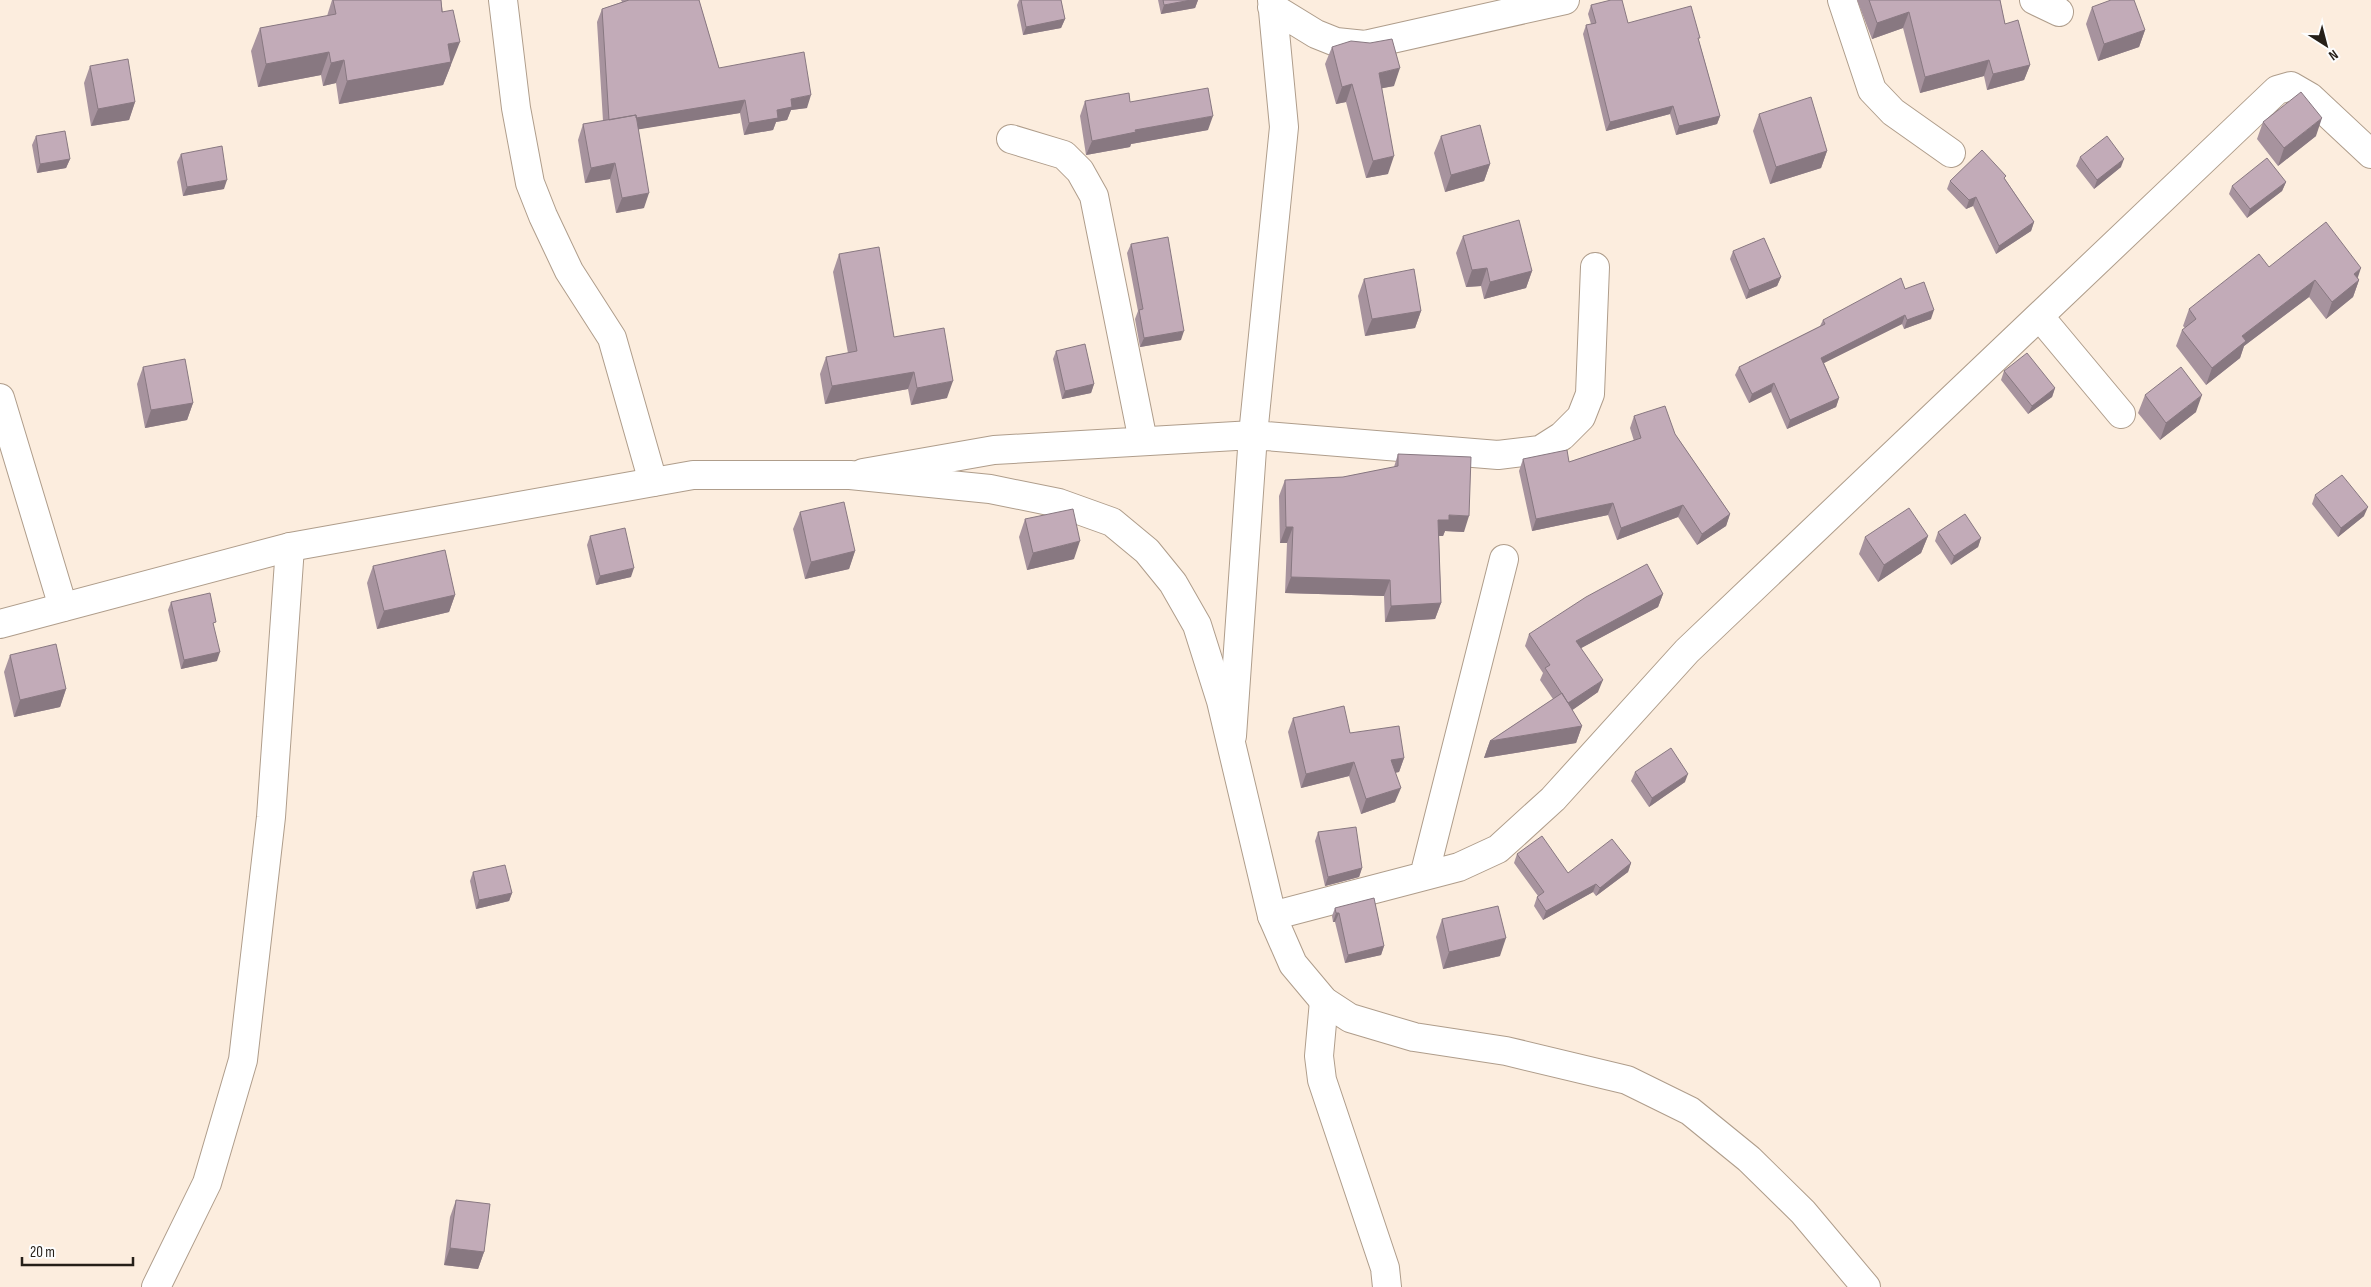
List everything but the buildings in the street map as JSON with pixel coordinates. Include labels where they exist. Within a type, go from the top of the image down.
[{"type":"street","points":[[503,0],[516,108],[530,183],[569,271],[612,338],[653,482]]},
{"type":"street","points":[[1272,3],[1316,34],[1336,42],[1365,45],[1565,0]]},
{"type":"street","points":[[1842,0],[1872,90],[1892,112],[1951,153]]},
{"type":"street","points":[[2034,0],[2058,12]]},
{"type":"street","points":[[1232,745],[1253,435],[1284,127],[1272,3]]},
{"type":"street","points":[[1272,916],[1459,867],[1498,849],[1553,799],[1687,651],[2277,90],[2292,86],[2310,97],[2371,154]]},
{"type":"street","points":[[1011,139],[1064,155],[1080,171],[1094,196],[1143,441]]},
{"type":"street","points":[[850,475],[994,450],[1253,435],[1498,455],[1540,450],[1562,436],[1581,417],[1590,394],[1595,267]]},
{"type":"street","points":[[2040,317],[2121,414]]},
{"type":"street","points":[[0,398],[64,607]]},
{"type":"street","points":[[0,624],[290,547],[693,475],[850,475],[990,489],[1059,503],[1112,522],[1152,558],[1173,583],[1197,625],[1221,701],[1272,916],[1293,964],[1324,1001],[1350,1018],[1414,1037],[1506,1051],[1627,1080],[1690,1111],[1749,1159],[1803,1212],[1866,1287]]},
{"type":"street","points":[[156,1287],[207,1183],[243,1060],[271,817],[290,547]]},
{"type":"street","points":[[1424,876],[1504,560]]},
{"type":"street","points":[[1324,1001],[1319,1056],[1322,1080],[1385,1268],[1387,1287]]}]
